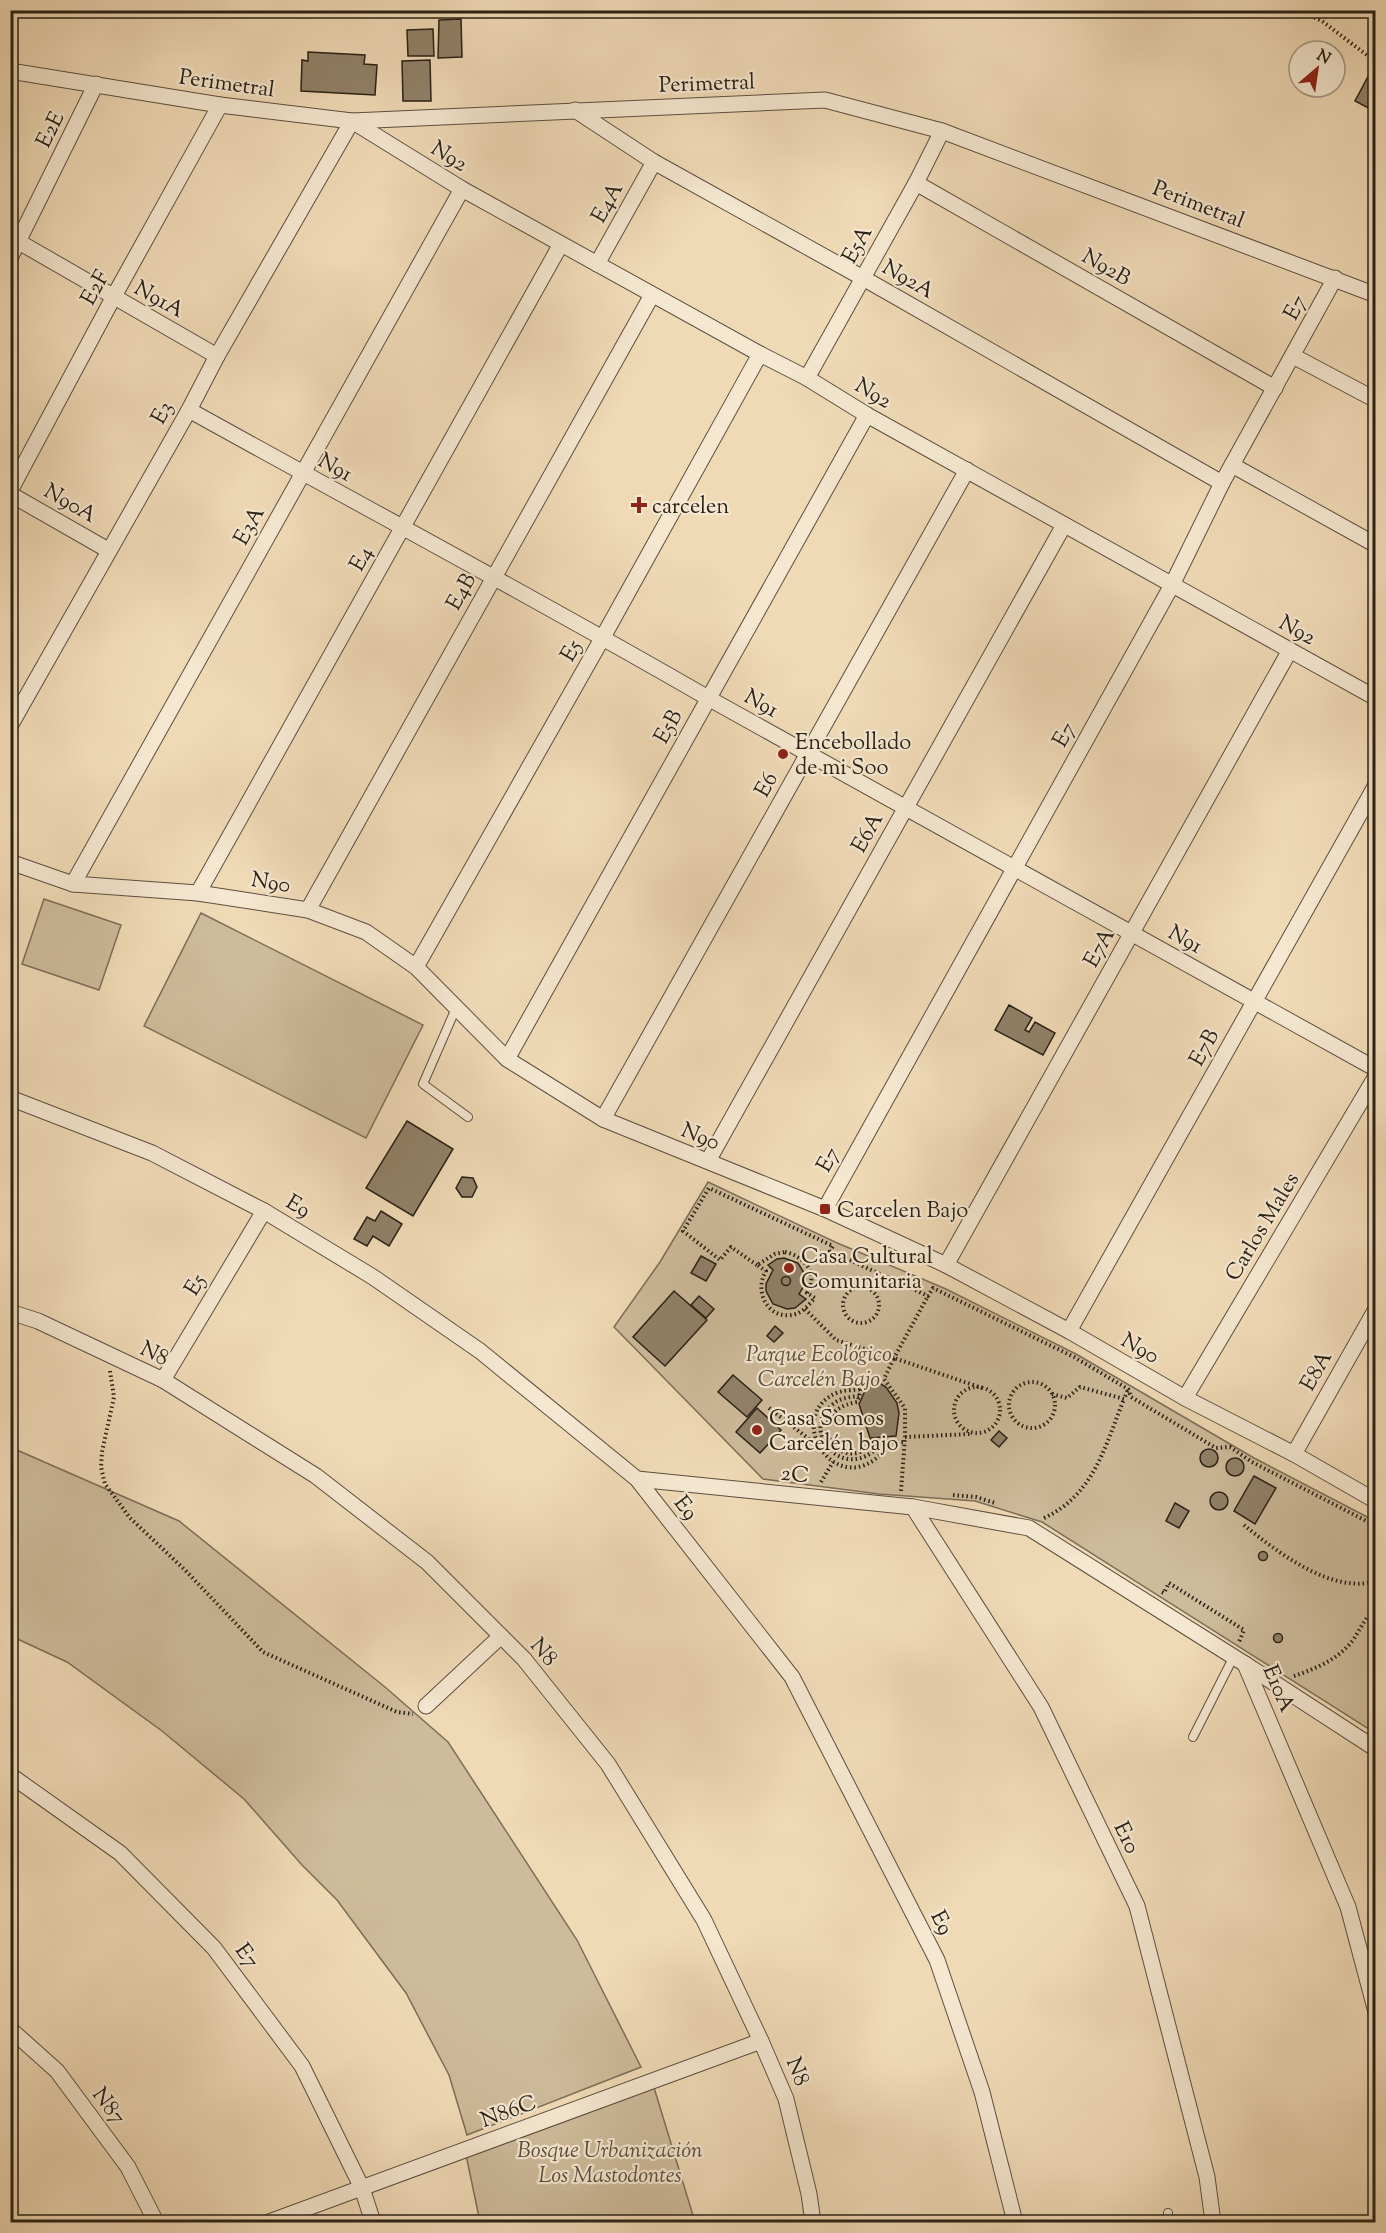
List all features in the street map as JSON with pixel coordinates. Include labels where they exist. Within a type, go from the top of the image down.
[{"type":"street","name":"Perimetral","points":[[10,71],[220,105],[352,120],[825,100],[942,131],[1376,295]]},
{"type":"street","name":"E2E","points":[[10,258],[96,84]]},
{"type":"street","name":"E2F","points":[[10,493],[113,298],[220,105]]},
{"type":"street","name":"N92A","points":[[575,110],[654,162],[863,278],[1222,483]]},
{"type":"street","name":"N92","points":[[352,120],[462,189],[807,378],[867,415],[1376,698]]},
{"type":"street","name":"E3","points":[[10,726],[352,120]]},
{"type":"street","name":"E5A","points":[[807,378],[916,183],[942,131]]},
{"type":"street","name":"E4A","points":[[597,264],[654,162]]},
{"type":"street","name":"N92B","points":[[916,183],[1275,388]]},
{"type":"street","name":"E3A","points":[[73,884],[462,189]]},
{"type":"street","name":"N91A","points":[[19,242],[217,356]]},
{"type":"street","name":"E4","points":[[198,893],[561,244]]},
{"type":"street","name":"E7","points":[[825,1209],[1172,585],[1222,483],[1335,278]]},
{"type":"street","name":"E4B","points":[[308,910],[652,295]]},
{"type":"street","name":"E5","points":[[416,967],[760,354]]},
{"type":"street","points":[[1293,356],[1376,400]]},
{"type":"street","name":"N91","points":[[189,410],[493,579],[603,637],[808,754],[1376,1069]]},
{"type":"street","name":"E5B","points":[[507,1059],[867,415]]},
{"type":"street","points":[[1232,465],[1376,545]]},
{"type":"street","name":"E6","points":[[603,1119],[967,470]]},
{"type":"street","name":"N90A","points":[[10,493],[108,550]]},
{"type":"street","name":"E6A","points":[[708,1161],[1064,525]]},
{"type":"street","name":"E7A","points":[[946,1265],[1290,651]]},
{"type":"street","name":"E7B","points":[[1069,1331],[1376,785]]},
{"type":"street","name":"N90","points":[[10,861],[73,884],[198,893],[308,910],[366,932],[416,967],[507,1059],[603,1119],[825,1209],[946,1265],[1376,1501]]},
{"type":"street","name":"Carlos Males","points":[[1185,1398],[1376,1076]]},
{"type":"street","name":"E9","points":[[10,1098],[152,1153],[264,1211],[373,1277],[480,1351],[637,1479],[792,1677],[937,1960],[982,2092],[1015,2223]]},
{"type":"street","name":"E5","points":[[163,1380],[264,1211]]},
{"type":"street","name":"E8A","points":[[1294,1454],[1376,1309]]},
{"type":"street","name":"N8","points":[[10,1312],[38,1321],[163,1380],[316,1476],[427,1562],[524,1659],[608,1764],[704,1920],[762,2041],[786,2099],[809,2194],[813,2223]]},
{"type":"street","name":"2C","points":[[637,1479],[913,1507]]},
{"type":"street","name":"E10A","points":[[913,1507],[1029,1528],[1239,1660],[1348,1907],[1376,2012]]},
{"type":"street","name":"E10","points":[[913,1507],[1041,1707],[1137,1906],[1207,2177],[1213,2223]]},
{"type":"street","points":[[426,1706],[501,1636]]},
{"type":"street","points":[[1239,1660],[1376,1749]]},
{"type":"street","name":"E7","points":[[10,1775],[120,1853],[214,1948],[302,2066],[362,2188],[373,2223]]},
{"type":"street","name":"N87","points":[[10,2028],[57,2071],[128,2167],[156,2223]]},
{"type":"street","name":"N86C","points":[[269,2223],[762,2041]]},
{"type":"lane","points":[[456,1008],[423,1084],[468,1117]]},
{"type":"lane","points":[[1193,1737],[1239,1660]]},
{"type":"lane","points":[[1168,2213],[1168,2223]]},
{"type":"path","points":[[1298,10],[1322,21],[1376,62]]},
{"type":"path","points":[[758,1265],[775,1254],[784,1252],[802,1259],[811,1275],[811,1285],[807,1293],[815,1298],[797,1314],[787,1315],[770,1309],[763,1301],[760,1292],[760,1282],[766,1271],[731,1247],[720,1260],[683,1231],[709,1188],[833,1246],[830,1251],[928,1296]]},
{"type":"path","points":[[855,1288],[869,1289],[878,1300],[877,1314],[867,1323],[853,1322],[844,1311],[845,1297],[855,1288]]},
{"type":"path","points":[[901,1491],[905,1439],[904,1408],[884,1378],[933,1288],[1074,1357],[1128,1389],[1131,1397],[1216,1448],[1230,1447],[1252,1462],[1376,1526]]},
{"type":"path","points":[[805,1309],[836,1340],[985,1389],[997,1399],[1000,1414],[992,1428],[985,1432],[870,1441]]},
{"type":"path","points":[[106,1354],[114,1397],[101,1467],[105,1484],[130,1518],[185,1570],[263,1652],[397,1712],[416,1713],[426,1706]]},
{"type":"path","points":[[1052,1394],[1055,1409],[1047,1423],[1032,1428],[1017,1423],[1012,1417],[1009,1409],[1012,1393],[1024,1383],[1040,1383],[1052,1394],[1067,1398],[1080,1387],[1124,1399]]},
{"type":"path","points":[[769,1408],[818,1447],[826,1458],[851,1467],[864,1466],[884,1451],[879,1446],[872,1454],[862,1458],[851,1460],[841,1458],[831,1452],[824,1443],[821,1433],[821,1422],[825,1412],[842,1399],[859,1396],[862,1389],[840,1392],[828,1398],[819,1408],[814,1420],[814,1434],[818,1447]]},
{"type":"path","points":[[977,1433],[962,1428],[957,1422],[954,1406],[962,1393],[969,1389],[985,1389]]},
{"type":"path","points":[[1044,1518],[1065,1506],[1093,1474],[1128,1389]]},
{"type":"path","points":[[820,1482],[833,1462]]},
{"type":"path","points":[[1244,1525],[1291,1560],[1332,1581],[1367,1583],[1376,1581]]},
{"type":"path","points":[[1293,1676],[1338,1656],[1352,1641],[1367,1616],[1376,1610]]},
{"type":"green space","points":[[44,899],[121,925],[99,990],[22,964]]},
{"type":"green space","points":[[201,913],[423,1025],[366,1138],[144,1026]]},
{"type":"green space","name":"Parque Ecológico Carcelén Bajo","points":[[708,1182],[835,1242],[946,1289],[1076,1354],[1254,1458],[1375,1521],[1375,1733],[1042,1522],[975,1501],[879,1494],[763,1479],[614,1327],[660,1262]]},
{"type":"green space","points":[[10,1447],[179,1521],[385,1687],[448,1742],[577,1940],[641,2067],[467,2135],[449,2075],[406,1993],[337,1900],[302,1865],[244,1799],[162,1731],[67,1662],[11,1636]]},
{"type":"green space","name":"Bosque Urbanización Los Mastodontes","points":[[652,2081],[695,2222],[480,2222],[465,2150]]},
{"type":"building","points":[[461,19],[462,57],[438,58],[439,20]]},
{"type":"building","points":[[433,29],[434,56],[408,56],[407,30]]},
{"type":"building","points":[[308,52],[365,55],[364,64],[377,65],[375,95],[301,91],[302,60],[308,61]]},
{"type":"building","points":[[430,60],[431,101],[403,101],[402,61]]},
{"type":"building","points":[[1371,71],[1376,74],[1376,112],[1355,101]]},
{"type":"building","points":[[1009,1005],[1032,1018],[1025,1030],[1029,1032],[1035,1022],[1055,1033],[1043,1055],[995,1030]]},
{"type":"building","points":[[407,1121],[453,1149],[413,1216],[366,1188]]},
{"type":"building","points":[[462,1177],[473,1178],[477,1187],[472,1197],[462,1197],[456,1188]]},
{"type":"building","points":[[381,1211],[402,1224],[389,1246],[373,1236],[367,1246],[354,1239],[367,1217],[375,1221]]},
{"type":"building","points":[[701,1256],[716,1264],[706,1281],[691,1273]]},
{"type":"building","points":[[784,1258],[798,1263],[806,1276],[805,1284],[799,1294],[806,1299],[795,1308],[787,1309],[773,1304],[766,1291],[766,1284],[773,1270],[768,1265],[777,1259]]},
{"type":"building","points":[[786,1277],[790,1281],[786,1285],[782,1281]]},
{"type":"building","points":[[674,1291],[707,1320],[665,1366],[633,1337]]},
{"type":"building","points":[[699,1296],[714,1309],[706,1318],[691,1305]]},
{"type":"building","points":[[775,1326],[783,1333],[774,1342],[767,1336]]},
{"type":"building","points":[[733,1375],[762,1400],[747,1417],[718,1392]]},
{"type":"building","points":[[871,1378],[886,1387],[897,1403],[899,1413],[896,1436],[870,1438],[859,1404]]},
{"type":"building","points":[[757,1408],[781,1430],[760,1453],[736,1432]]},
{"type":"building","points":[[999,1431],[1007,1438],[999,1447],[991,1440]]},
{"type":"building","points":[[1209,1449],[1215,1452],[1218,1458],[1215,1464],[1209,1467],[1203,1464],[1200,1458],[1203,1452]]},
{"type":"building","points":[[1235,1458],[1241,1461],[1244,1467],[1241,1473],[1235,1476],[1229,1473],[1226,1467],[1229,1461]]},
{"type":"building","points":[[1254,1476],[1276,1488],[1255,1524],[1234,1511]]},
{"type":"building","points":[[1219,1492],[1225,1495],[1228,1501],[1225,1507],[1219,1510],[1213,1507],[1210,1501],[1213,1495]]},
{"type":"building","points":[[1175,1503],[1189,1511],[1179,1528],[1166,1521]]},
{"type":"building","points":[[1263,1552],[1267,1556],[1263,1560],[1259,1556]]},
{"type":"building","points":[[1278,1634],[1282,1638],[1278,1642],[1274,1638]]},
{"type":"place","name":"carcelen","points":[[639,505]]},
{"type":"place","name":"Encebollado de mi Soo","points":[[783,754]]},
{"type":"place","name":"Carcelen Bajo","points":[[825,1209]]},
{"type":"place","name":"Casa Cultural Comunitaria","points":[[789,1268]]},
{"type":"place","name":"Casa Somos Carcelén bajo","points":[[757,1430]]}]
